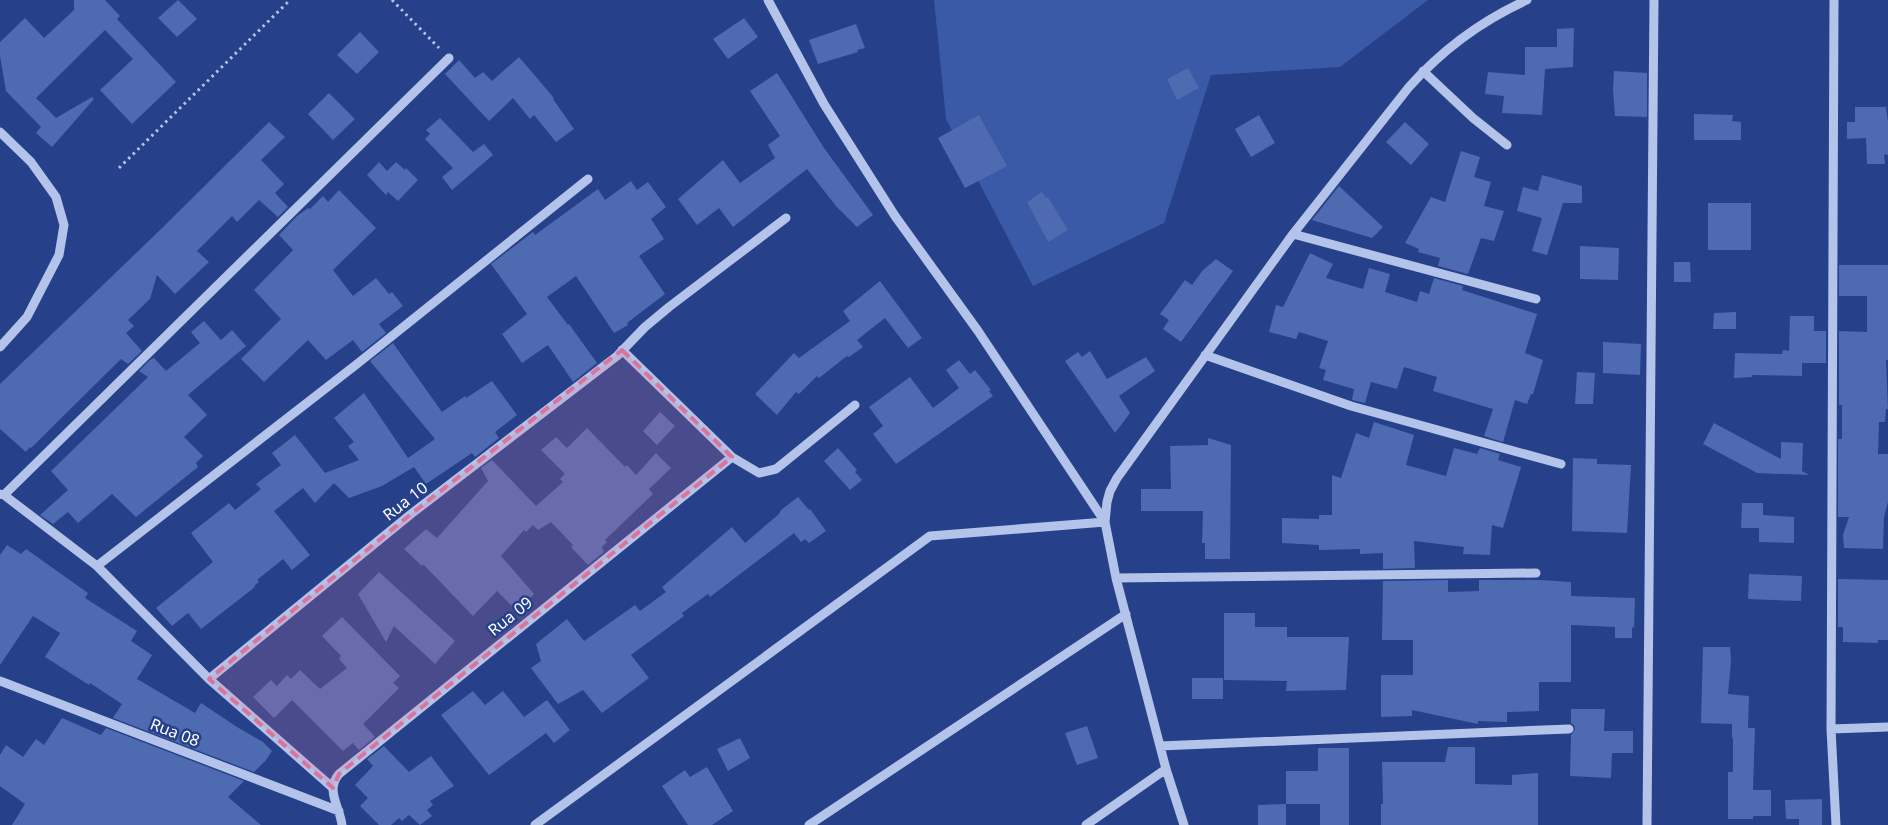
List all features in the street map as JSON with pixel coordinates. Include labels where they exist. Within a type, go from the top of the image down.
[{"type":"street","points":[[768,0],[824,104],[895,216],[978,331],[1105,522]]},
{"type":"street","points":[[1184,825],[1166,769],[1116,578],[1105,522],[1107,502],[1117,478],[1293,234],[1423,71],[1462,38],[1527,0]]},
{"type":"street","points":[[1647,825],[1654,0]]},
{"type":"street","points":[[1834,0],[1831,729],[1836,825]]},
{"type":"street","points":[[342,825],[333,788],[209,679],[97,566],[2,495],[449,58]]},
{"type":"street","points":[[1423,71],[1473,118],[1507,145]]},
{"type":"street","points":[[0,132],[31,162],[56,197],[64,225],[59,255],[27,317],[0,347]]},
{"type":"street","points":[[97,566],[358,364],[588,180]]},
{"type":"street","name":"Rua 10","points":[[209,679],[411,514],[622,350],[669,307],[786,218]]},
{"type":"street","points":[[1293,234],[1536,298]]},
{"type":"street","points":[[622,350],[732,457],[759,473],[776,469],[855,405]]},
{"type":"street","points":[[1205,355],[1351,406],[1561,464]]},
{"type":"street","name":"Rua 09","points":[[333,788],[335,778],[339,774],[732,457]]},
{"type":"street","points":[[535,825],[930,536],[1105,522]]},
{"type":"street","points":[[1116,578],[1536,573]]},
{"type":"street","points":[[809,825],[1126,614]]},
{"type":"street","name":"Rua 08","points":[[0,681],[339,811]]},
{"type":"street","points":[[1831,729],[1888,727]]},
{"type":"street","points":[[1160,746],[1569,729]]},
{"type":"street","points":[[1086,825],[1166,769]]},
{"type":"path","points":[[119,168],[290,0]]},
{"type":"path","points":[[392,0],[449,58]]},
{"type":"highlighted area","points":[[622,350],[732,457],[339,774],[333,788],[209,679],[411,514]]},
{"type":"shaded area","points":[[934,0],[1428,0],[1340,67],[1211,75],[1164,223],[1033,286],[946,119]]},
{"type":"building","points":[[74,0],[105,0],[120,16],[117,19],[176,82],[132,124],[100,90],[133,59],[105,30],[36,98],[56,118],[92,97],[94,99],[52,147],[36,133],[41,127],[6,91],[0,56],[0,42],[25,18],[44,38],[74,10]]},
{"type":"building","points":[[178,0],[197,19],[177,37],[158,18]]},
{"type":"building","points":[[744,18],[758,37],[728,59],[713,39]]},
{"type":"building","points":[[856,24],[865,48],[857,50],[858,52],[818,64],[809,40]]},
{"type":"building","points":[[1574,28],[1573,67],[1545,69],[1542,115],[1502,113],[1504,96],[1485,94],[1488,72],[1525,75],[1525,47],[1557,47],[1557,29]]},
{"type":"building","points":[[360,32],[379,52],[357,74],[337,55]]},
{"type":"building","points":[[519,57],[554,98],[574,129],[556,142],[534,115],[530,119],[513,98],[489,121],[445,74],[459,60],[475,78],[483,72],[492,81]]},
{"type":"building","points":[[1188,68],[1199,88],[1177,100],[1167,79]]},
{"type":"building","points":[[1614,71],[1647,73],[1647,117],[1615,116]]},
{"type":"building","points":[[777,73],[824,148],[873,215],[857,227],[836,206],[807,169],[733,227],[719,208],[697,225],[678,199],[723,160],[740,183],[775,158],[768,145],[780,136],[750,91]]},
{"type":"building","points":[[329,93],[355,119],[333,140],[308,114]]},
{"type":"building","points":[[1855,107],[1886,107],[1888,155],[1884,154],[1885,164],[1867,164],[1866,138],[1847,139],[1847,122],[1855,122]]},
{"type":"building","points":[[1694,114],[1733,115],[1732,121],[1741,122],[1741,140],[1694,140]]},
{"type":"building","points":[[979,115],[1007,166],[965,188],[938,138]]},
{"type":"building","points":[[1259,115],[1275,143],[1251,157],[1235,129]]},
{"type":"building","points":[[440,118],[473,152],[484,144],[493,155],[452,190],[442,177],[453,168],[425,139],[430,134],[426,130]]},
{"type":"building","points":[[269,122],[285,137],[261,160],[284,184],[275,193],[288,207],[278,217],[259,200],[237,222],[232,216],[197,251],[209,262],[175,294],[157,275],[150,299],[128,320],[134,326],[126,333],[142,351],[128,364],[121,359],[26,452],[0,429],[0,384]]},
{"type":"building","points":[[1405,122],[1429,144],[1411,165],[1386,142]]},
{"type":"building","points":[[1461,151],[1480,157],[1474,177],[1491,182],[1484,206],[1504,211],[1494,241],[1481,238],[1468,274],[1438,266],[1440,258],[1418,252],[1419,249],[1405,243],[1431,197],[1445,202]]},
{"type":"building","points":[[379,162],[387,171],[396,162],[405,170],[406,168],[418,180],[398,201],[388,192],[386,195],[367,175]]},
{"type":"building","points":[[1542,175],[1582,186],[1582,203],[1563,203],[1547,255],[1532,251],[1542,218],[1517,211],[1523,187],[1538,191]]},
{"type":"building","points":[[631,181],[637,190],[648,182],[666,207],[651,219],[664,239],[639,256],[665,294],[627,323],[628,325],[614,333],[576,276],[547,297],[597,363],[573,382],[548,345],[522,363],[502,334],[527,314],[491,264],[533,232],[535,235],[598,189],[605,200]]},
{"type":"building","points":[[1339,186],[1383,227],[1372,238],[1312,220]]},
{"type":"building","points":[[339,190],[376,228],[333,270],[353,296],[376,278],[389,294],[392,292],[403,306],[379,324],[386,333],[362,352],[353,340],[326,360],[308,340],[264,382],[241,359],[281,319],[254,290],[293,250],[279,235],[297,216],[308,208],[310,209],[323,196],[328,202]]},
{"type":"building","points":[[1042,192],[1046,198],[1048,197],[1068,230],[1048,242],[1027,202]]},
{"type":"building","points":[[1708,203],[1751,203],[1751,250],[1708,250]]},
{"type":"building","points":[[1580,246],[1619,248],[1618,280],[1580,279]]},
{"type":"building","points":[[1310,253],[1333,264],[1326,278],[1363,289],[1369,268],[1390,274],[1385,292],[1417,302],[1420,291],[1429,294],[1434,278],[1463,286],[1462,290],[1537,314],[1525,353],[1543,360],[1533,394],[1531,394],[1527,404],[1515,400],[1503,442],[1484,436],[1493,409],[1433,391],[1437,377],[1404,367],[1397,389],[1371,382],[1365,403],[1352,400],[1354,389],[1323,380],[1326,370],[1319,368],[1328,341],[1299,332],[1296,339],[1269,332],[1276,305],[1283,307]]},
{"type":"building","points":[[1216,259],[1233,271],[1181,342],[1163,329],[1169,320],[1160,314],[1185,280],[1192,285],[1203,270]]},
{"type":"building","points":[[1674,262],[1690,262],[1691,282],[1674,282]]},
{"type":"building","points":[[1839,265],[1888,265],[1888,360],[1886,360],[1888,409],[1886,409],[1885,422],[1879,422],[1878,454],[1888,454],[1888,502],[1884,517],[1883,549],[1844,548],[1843,535],[1849,517],[1838,517],[1838,439],[1842,439],[1842,405],[1839,405],[1839,331],[1867,332],[1867,296],[1839,296]]},
{"type":"building","points":[[880,281],[922,338],[908,348],[885,318],[857,340],[863,347],[849,357],[847,356],[819,378],[817,376],[799,394],[796,392],[777,415],[755,394],[794,353],[799,358],[850,321],[843,311]]},
{"type":"building","points":[[1736,312],[1736,329],[1713,329],[1714,313]]},
{"type":"building","points":[[1790,316],[1814,316],[1814,331],[1826,331],[1826,363],[1802,363],[1802,376],[1752,375],[1752,377],[1734,378],[1735,353],[1782,354],[1783,350],[1789,351]]},
{"type":"building","points":[[204,321],[221,340],[232,330],[246,346],[188,395],[207,415],[184,437],[203,456],[196,463],[198,467],[136,517],[112,494],[78,523],[68,512],[53,524],[40,515],[68,490],[51,471],[148,377],[139,371],[150,360],[154,358],[166,371],[200,343],[191,332]]},
{"type":"building","points":[[1603,342],[1641,344],[1640,375],[1603,373]]},
{"type":"building","points":[[393,343],[442,412],[492,381],[517,415],[495,432],[499,438],[475,457],[472,453],[426,484],[414,467],[382,486],[349,498],[334,483],[315,503],[303,488],[274,511],[310,555],[292,570],[283,559],[257,580],[259,582],[255,587],[201,629],[188,613],[172,626],[156,608],[213,562],[191,533],[229,503],[235,510],[261,489],[256,484],[281,465],[272,453],[295,435],[325,473],[359,460],[348,446],[354,442],[334,418],[364,393],[408,458],[435,439],[370,361]]},
{"type":"building","points":[[1090,351],[1107,379],[1146,357],[1155,371],[1119,396],[1130,413],[1115,433],[1065,361],[1078,352],[1082,357]]},
{"type":"building","points":[[959,360],[970,374],[975,370],[991,390],[989,391],[993,396],[896,464],[873,434],[883,426],[869,407],[910,377],[933,408],[959,388],[946,370]]},
{"type":"building","points":[[1577,372],[1595,373],[1593,404],[1575,404]]},
{"type":"building","points":[[660,412],[675,426],[657,445],[643,431]]},
{"type":"building","points":[[1374,422],[1414,435],[1406,465],[1446,476],[1454,448],[1477,454],[1480,448],[1500,454],[1498,460],[1521,467],[1503,528],[1492,525],[1490,555],[1463,554],[1464,547],[1414,541],[1415,568],[1383,569],[1383,553],[1360,554],[1360,549],[1319,550],[1319,545],[1282,543],[1282,518],[1319,519],[1319,515],[1332,515],[1332,475],[1341,478],[1356,433],[1369,438]]},
{"type":"building","points":[[1714,423],[1781,459],[1781,442],[1803,443],[1802,471],[1809,475],[1757,473],[1703,444]]},
{"type":"building","points":[[587,428],[625,467],[627,465],[636,475],[656,453],[671,468],[649,489],[653,494],[605,540],[607,542],[602,547],[604,552],[588,565],[571,547],[573,545],[551,522],[538,530],[533,525],[526,532],[524,530],[501,556],[534,594],[517,611],[497,591],[473,616],[423,564],[422,566],[404,549],[426,529],[437,538],[488,481],[481,468],[492,460],[536,506],[563,482],[560,479],[565,474],[541,450],[556,437],[567,448]]},
{"type":"building","points":[[1208,438],[1231,445],[1230,559],[1205,559],[1205,543],[1202,543],[1203,511],[1141,511],[1141,489],[1171,489],[1170,446],[1208,445]]},
{"type":"building","points":[[838,448],[857,470],[855,472],[862,480],[850,490],[824,461]]},
{"type":"building","points":[[1573,458],[1597,459],[1597,464],[1631,465],[1627,533],[1572,531]]},
{"type":"building","points":[[798,497],[810,509],[826,531],[809,543],[805,539],[801,542],[794,533],[710,597],[708,594],[682,613],[684,616],[631,655],[649,678],[602,713],[583,690],[558,704],[531,668],[541,661],[536,644],[567,619],[584,641],[635,605],[640,611],[666,592],[662,587],[732,527],[745,543]]},
{"type":"building","points":[[1742,503],[1763,503],[1763,515],[1794,517],[1794,543],[1759,542],[1759,528],[1741,528]]},
{"type":"building","points":[[7,545],[21,554],[26,549],[88,593],[85,598],[137,631],[131,641],[152,655],[137,679],[195,713],[201,703],[263,742],[272,751],[266,760],[254,772],[113,718],[122,704],[45,657],[60,633],[33,616],[0,665],[0,555]]},
{"type":"building","points":[[379,572],[455,641],[435,664],[394,626],[386,642],[358,594]]},
{"type":"building","points":[[1749,574],[1802,576],[1801,601],[1748,599]]},
{"type":"building","points":[[1838,579],[1888,580],[1888,640],[1878,640],[1878,643],[1843,642],[1843,627],[1838,627]]},
{"type":"building","points":[[1448,580],[1448,592],[1479,591],[1479,580],[1540,580],[1571,582],[1571,596],[1635,598],[1632,638],[1615,638],[1615,627],[1571,625],[1571,682],[1539,682],[1539,711],[1507,712],[1507,722],[1478,721],[1478,724],[1412,710],[1412,716],[1381,717],[1381,675],[1413,675],[1413,640],[1382,640],[1383,581]]},
{"type":"building","points":[[1224,613],[1255,613],[1255,627],[1287,627],[1287,637],[1349,637],[1346,690],[1286,691],[1287,681],[1224,680]]},
{"type":"building","points":[[342,617],[400,676],[393,683],[399,688],[363,724],[375,737],[359,750],[353,743],[343,751],[292,700],[274,718],[253,697],[271,680],[277,686],[287,675],[291,679],[300,670],[320,689],[347,668],[339,659],[341,656],[322,636]]},
{"type":"building","points":[[1703,647],[1730,647],[1731,661],[1728,694],[1749,696],[1748,728],[1755,728],[1753,790],[1771,790],[1771,816],[1753,816],[1753,819],[1728,819],[1728,772],[1733,772],[1732,724],[1701,723]]},
{"type":"building","points":[[1192,678],[1223,678],[1223,699],[1192,699]]},
{"type":"building","points":[[473,691],[485,705],[503,691],[524,717],[547,700],[570,730],[554,743],[546,733],[489,775],[441,715]]},
{"type":"building","points":[[1571,709],[1605,709],[1604,731],[1633,731],[1633,753],[1612,753],[1611,778],[1570,776],[1571,735],[1575,729],[1571,723]]},
{"type":"building","points":[[62,718],[101,735],[106,728],[244,781],[228,797],[261,825],[12,825],[25,804],[0,786],[0,755],[6,745],[23,757],[36,739],[44,745]]},
{"type":"building","points":[[1087,726],[1098,758],[1077,765],[1065,733]]},
{"type":"building","points":[[740,738],[750,758],[728,771],[717,749]]},
{"type":"building","points":[[384,746],[409,772],[431,756],[454,786],[430,801],[433,805],[427,810],[432,816],[420,825],[409,815],[402,821],[399,818],[391,825],[379,825],[360,806],[368,798],[355,785],[373,766],[367,759]]},
{"type":"building","points":[[1448,747],[1475,747],[1475,784],[1512,785],[1512,775],[1538,773],[1538,825],[1381,825],[1381,804],[1383,804],[1382,762],[1445,762]]},
{"type":"building","points":[[1318,748],[1349,748],[1349,825],[1320,825],[1320,804],[1286,804],[1286,771],[1318,771]]},
{"type":"building","points":[[707,767],[733,811],[712,825],[688,825],[662,786],[685,770],[690,777]]},
{"type":"building","points":[[1822,799],[1822,825],[1799,825],[1799,819],[1786,819],[1785,800]]},
{"type":"building","points":[[1286,804],[1286,825],[1258,825],[1258,805]]}]
